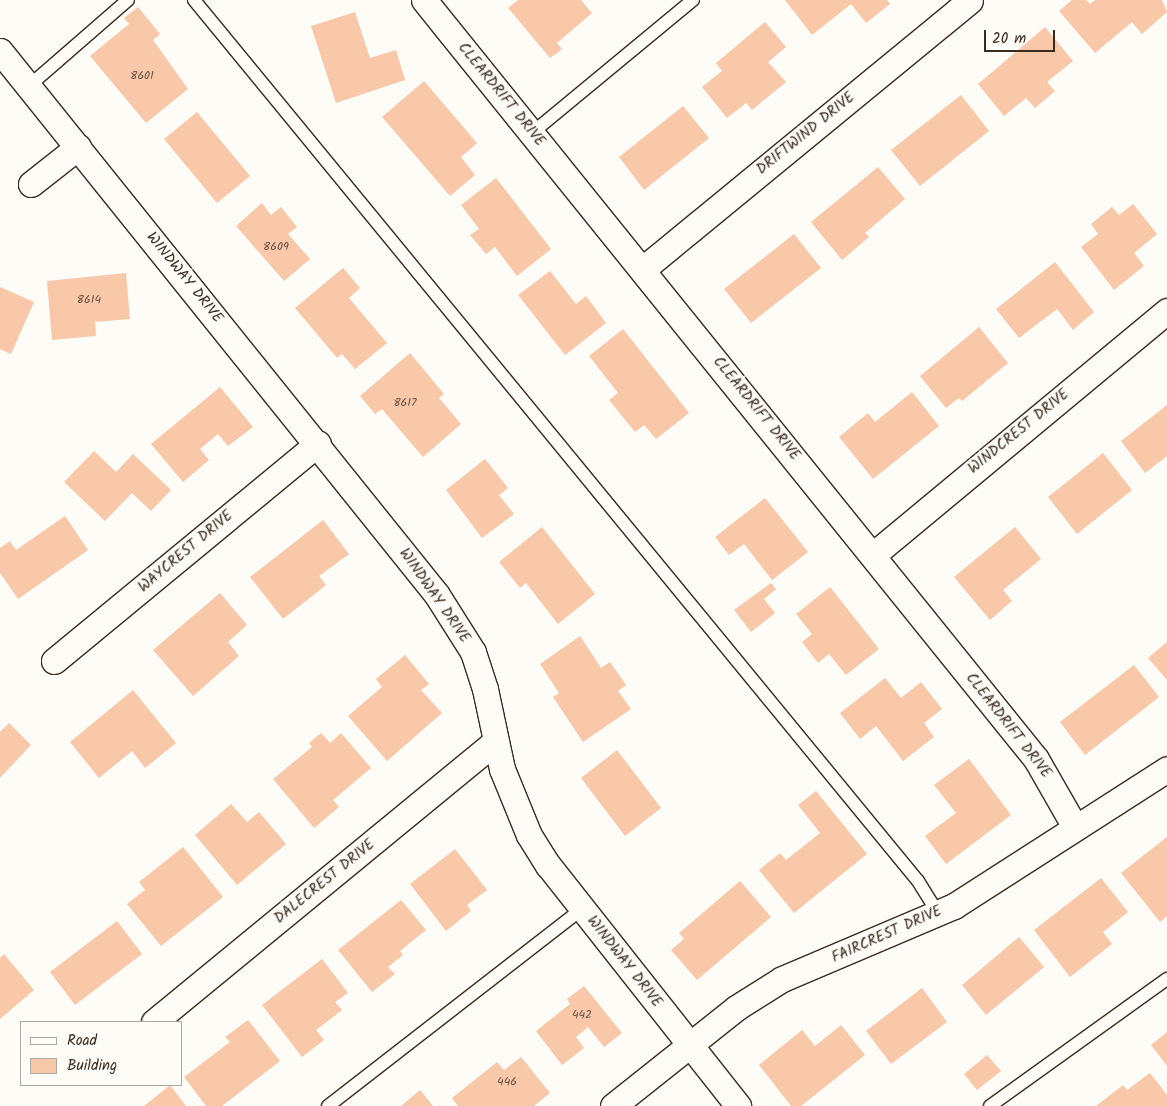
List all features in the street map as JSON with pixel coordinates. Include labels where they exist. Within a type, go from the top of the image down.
[{"type":"street","name":"CLEARDRIFT DRIVE","points":[[424,0],[643,269],[1036,759],[1075,827]]},
{"type":"street","name":"DRIFTWIND DRIVE","points":[[643,269],[970,0]]},
{"type":"street","name":"WINDWAY DRIVE","points":[[0,51],[318,443],[458,625],[473,652],[486,689],[495,742],[513,802],[529,835],[582,909],[738,1106]]},
{"type":"street","points":[[31,184],[78,147]]},
{"type":"street","name":"WINDCREST DRIVE","points":[[873,555],[1167,311]]},
{"type":"street","name":"WAYCREST DRIVE","points":[[54,661],[318,443]]},
{"type":"street","name":"DALECREST DRIVE","points":[[155,1021],[495,742]]},
{"type":"street","name":"FAIRCREST DRIVE","points":[[613,1106],[736,1008],[782,979],[938,913],[1167,769]]},
{"type":"lane","points":[[28,86],[128,0]]},
{"type":"lane","points":[[194,0],[918,881],[938,913]]},
{"type":"lane","points":[[532,133],[693,0]]},
{"type":"lane","points":[[328,1106],[582,909]]},
{"type":"lane","points":[[990,1106],[1167,979]]},
{"type":"building","points":[[518,0],[581,0],[592,13],[557,43],[562,49],[550,58],[508,8]]},
{"type":"building","points":[[785,0],[887,0],[890,4],[866,23],[851,4],[812,35]]},
{"type":"building","points":[[1072,0],[1086,0],[1090,4],[1095,0],[1162,0],[1167,12],[1142,34],[1132,22],[1095,53],[1059,11]]},
{"type":"building","points":[[138,7],[160,34],[153,40],[188,89],[146,123],[90,56],[129,24],[124,18]]},
{"type":"building","points":[[355,12],[370,58],[396,50],[405,80],[336,103],[311,26]]},
{"type":"building","points":[[765,22],[786,47],[768,62],[786,82],[752,110],[746,103],[727,118],[702,87],[722,71],[716,63]]},
{"type":"building","points":[[1045,27],[1073,61],[1047,82],[1055,91],[1035,108],[1026,98],[1004,116],[978,84]]},
{"type":"building","points":[[424,81],[477,143],[461,157],[475,175],[450,196],[382,117]]},
{"type":"building","points":[[961,95],[989,131],[920,186],[891,150]]},
{"type":"building","points":[[683,106],[709,138],[644,190],[619,157]]},
{"type":"building","points":[[197,112],[250,176],[217,203],[164,139]]},
{"type":"building","points":[[878,167],[905,199],[865,233],[869,237],[842,260],[811,222]]},
{"type":"building","points":[[496,178],[551,249],[517,276],[495,247],[486,254],[470,235],[479,229],[461,205]]},
{"type":"building","points":[[262,203],[271,215],[281,207],[297,227],[288,234],[310,259],[284,281],[236,226]]},
{"type":"building","points":[[1133,204],[1157,234],[1134,253],[1144,266],[1114,290],[1081,247],[1098,234],[1091,224],[1112,207],[1119,215]]},
{"type":"building","points":[[794,234],[821,268],[751,323],[724,289]]},
{"type":"building","points":[[1055,262],[1094,312],[1073,330],[1057,309],[1019,338],[996,309]]},
{"type":"building","points":[[343,268],[360,288],[349,298],[387,343],[355,369],[342,354],[337,358],[295,308]]},
{"type":"building","points":[[550,271],[576,304],[586,296],[606,323],[565,355],[518,295]]},
{"type":"building","points":[[126,273],[130,319],[95,322],[96,336],[52,340],[47,281]]},
{"type":"building","points":[[0,287],[34,302],[11,354],[0,349]]},
{"type":"building","points":[[979,327],[1008,363],[962,401],[959,398],[946,408],[920,376]]},
{"type":"building","points":[[623,329],[689,413],[656,439],[644,425],[635,432],[609,400],[618,393],[589,356]]},
{"type":"building","points":[[410,353],[444,394],[439,398],[461,424],[423,457],[382,409],[375,414],[360,396]]},
{"type":"building","points":[[220,387],[253,427],[228,446],[218,434],[200,449],[209,460],[183,482],[151,444]]},
{"type":"building","points":[[912,392],[939,426],[873,479],[839,437],[868,413],[875,422]]},
{"type":"building","points":[[1167,405],[1167,456],[1145,473],[1121,441]]},
{"type":"building","points":[[94,451],[116,472],[133,454],[171,490],[151,511],[132,493],[105,521],[64,482]]},
{"type":"building","points":[[1103,453],[1132,490],[1077,534],[1048,497]]},
{"type":"building","points":[[485,459],[508,488],[499,495],[514,514],[482,538],[446,490]]},
{"type":"building","points":[[765,498],[808,552],[772,580],[744,544],[729,555],[715,537]]},
{"type":"building","points":[[65,516],[88,550],[18,599],[0,573],[0,548],[10,541],[16,550]]},
{"type":"building","points":[[323,520],[349,554],[319,576],[326,585],[283,619],[250,577]]},
{"type":"building","points":[[542,527],[595,594],[558,624],[526,583],[520,588],[499,562]]},
{"type":"building","points":[[1015,527],[1041,559],[1003,590],[1012,601],[990,620],[954,577]]},
{"type":"building","points":[[771,583],[776,589],[764,599],[775,613],[751,632],[734,610]]},
{"type":"building","points":[[830,587],[879,649],[846,675],[829,654],[818,663],[802,642],[812,634],[796,614]]},
{"type":"building","points":[[220,593],[247,625],[228,642],[239,656],[193,696],[153,650]]},
{"type":"building","points":[[580,636],[601,668],[610,662],[626,685],[618,691],[631,709],[583,742],[553,697],[559,693],[540,664]]},
{"type":"building","points":[[1167,642],[1167,680],[1148,658]]},
{"type":"building","points":[[405,655],[429,684],[421,690],[442,713],[387,761],[348,716],[382,687],[376,679]]},
{"type":"building","points":[[1134,665],[1159,697],[1085,755],[1060,722]]},
{"type":"building","points":[[885,678],[901,698],[921,682],[942,709],[924,723],[934,737],[903,761],[876,726],[860,739],[840,713]]},
{"type":"building","points":[[133,690],[176,743],[145,768],[132,751],[99,778],[70,742]]},
{"type":"building","points":[[9,723],[31,745],[0,778],[0,732]]},
{"type":"building","points":[[321,733],[330,743],[341,733],[371,768],[333,800],[339,807],[314,828],[273,779],[312,747],[309,743]]},
{"type":"building","points":[[617,750],[661,808],[625,836],[581,778]]},
{"type":"building","points":[[969,759],[1011,815],[946,864],[925,836],[956,813],[934,785]]},
{"type":"building","points":[[816,791],[867,854],[794,913],[759,870],[780,853],[786,860],[820,833],[798,805]]},
{"type":"building","points":[[231,804],[247,822],[259,812],[286,844],[237,885],[195,835]]},
{"type":"building","points":[[1167,837],[1167,916],[1160,922],[1121,873]]},
{"type":"building","points":[[183,847],[223,897],[161,946],[127,904],[145,890],[139,882]]},
{"type":"building","points":[[455,849],[487,890],[467,905],[471,911],[446,931],[410,884]]},
{"type":"building","points":[[1101,878],[1128,912],[1103,932],[1112,944],[1070,977],[1034,930]]},
{"type":"building","points":[[740,881],[771,917],[697,980],[671,950],[684,939],[679,933]]},
{"type":"building","points":[[401,900],[426,930],[400,951],[403,955],[388,967],[395,974],[372,992],[338,950]]},
{"type":"building","points":[[117,921],[142,954],[75,1005],[50,972]]},
{"type":"building","points":[[1019,937],[1044,967],[986,1015],[962,985]]},
{"type":"building","points":[[4,954],[34,990],[0,1019],[0,958]]},
{"type":"building","points":[[322,959],[348,993],[335,1002],[342,1010],[316,1030],[324,1040],[302,1057],[262,1005]]},
{"type":"building","points":[[584,986],[622,1033],[604,1047],[588,1027],[576,1037],[584,1048],[562,1065],[536,1031],[570,1004],[567,999]]},
{"type":"building","points":[[922,988],[947,1022],[891,1064],[866,1031]]},
{"type":"building","points":[[248,1020],[280,1061],[222,1106],[206,1106],[184,1077],[230,1042],[225,1037]]},
{"type":"building","points":[[841,1025],[865,1055],[801,1106],[791,1106],[759,1065],[802,1030],[815,1046]]},
{"type":"building","points":[[1167,1032],[1167,1066],[1151,1045]]},
{"type":"building","points":[[987,1055],[1001,1071],[977,1090],[964,1074]]},
{"type":"building","points":[[521,1057],[550,1093],[534,1106],[458,1106],[452,1098],[497,1062],[504,1070]]},
{"type":"building","points":[[1150,1073],[1167,1095],[1167,1106],[1096,1106],[1123,1085],[1127,1090]]},
{"type":"building","points":[[171,1086],[186,1106],[144,1106]]},
{"type":"building","points":[[420,1090],[433,1106],[401,1106]]}]
